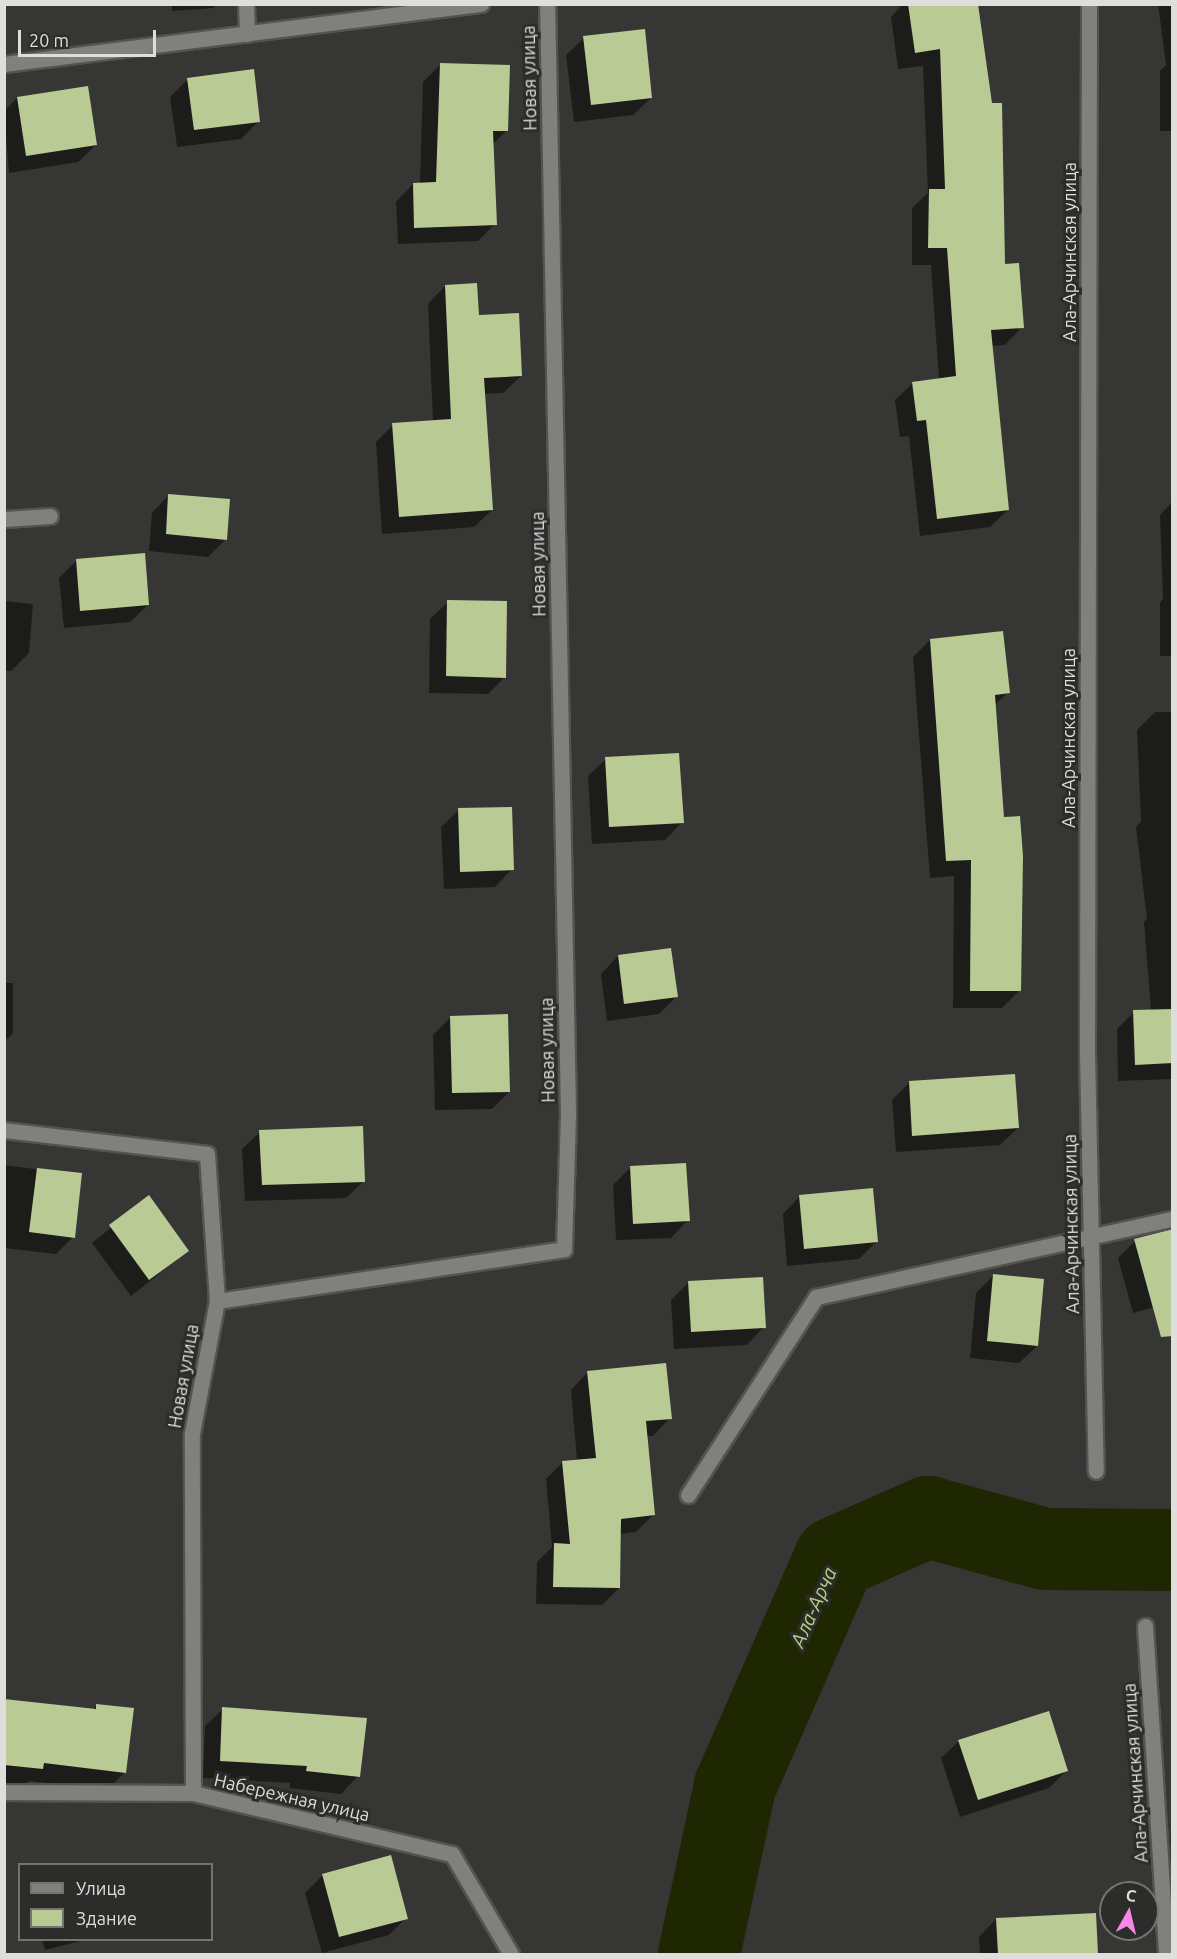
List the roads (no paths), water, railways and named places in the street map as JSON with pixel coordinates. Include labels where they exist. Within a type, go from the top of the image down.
[{"type":"street","points":[[246,4],[247,34]]},
{"type":"street","points":[[4,64],[481,4]]},
{"type":"street","name":"Новая улица","points":[[193,1793],[192,1433],[217,1301],[564,1249],[567,1101],[547,4]]},
{"type":"street","name":"Ала-Арчинская улица","points":[[1089,4],[1087,1054],[1096,1471]]},
{"type":"street","points":[[4,519],[50,516]]},
{"type":"street","points":[[4,1130],[207,1154],[217,1301]]},
{"type":"street","points":[[688,1495],[816,1297],[1173,1219]]},
{"type":"street","name":"Ала-Арчинская улица","points":[[1145,1626],[1166,1954]]},
{"type":"street","name":"Набережная улица","points":[[4,1792],[193,1793],[452,1854],[511,1954]]},
{"type":"waterway","name":"Ала-Арча","points":[[699,1954],[735,1786],[835,1558],[928,1517],[1045,1549],[1172,1550]]}]
